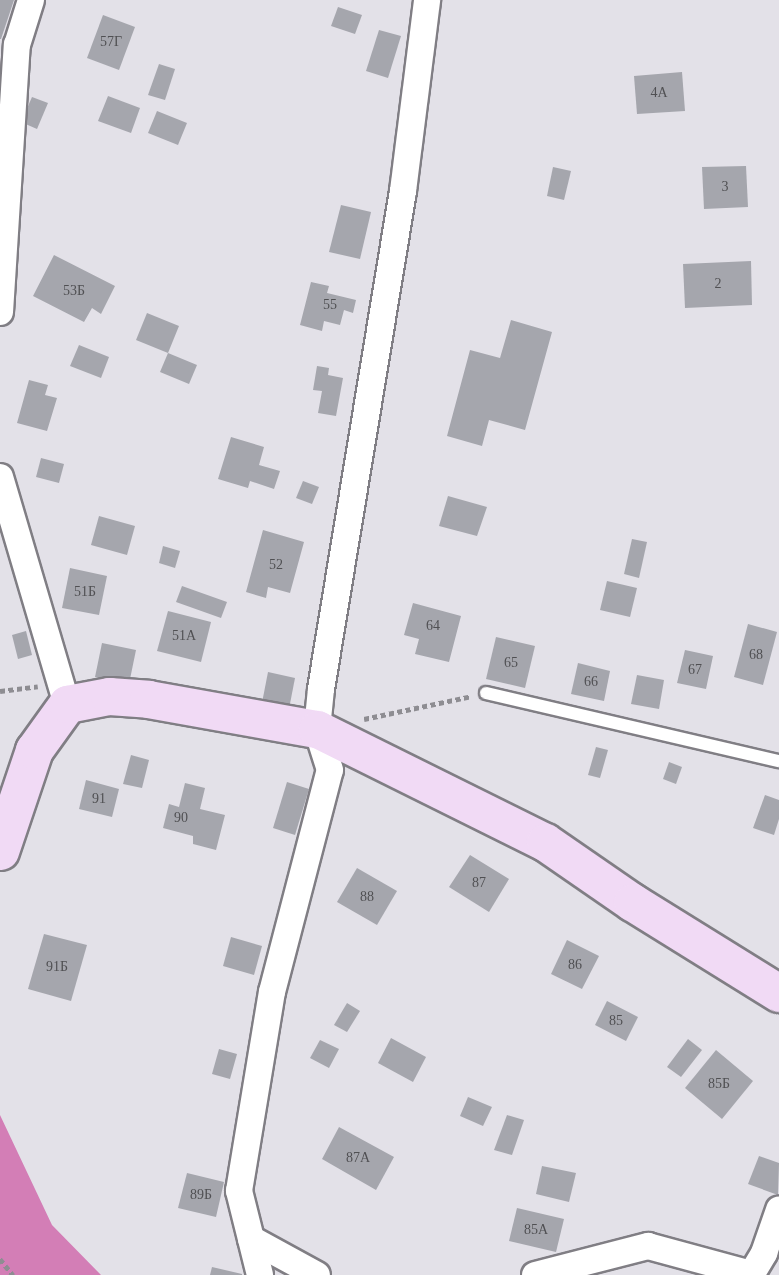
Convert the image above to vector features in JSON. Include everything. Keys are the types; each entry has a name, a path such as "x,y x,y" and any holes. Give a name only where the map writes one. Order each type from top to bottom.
{"street":[{"path":"0,312 17,45 31,0"},
{"path":"260,1275 239,1191 272,992 330,770 317,729 403,191 427,0"},
{"path":"0,477 64,693 34,750 0,851"},
{"path":"64,693 148,699 317,729 545,842 632,902 779,993"},
{"path":"535,1275 648,1246 751,1275 764,1253 779,1210"},
{"path":"251,1239 317,1275"}],"lane":[{"path":"486,693 779,761"}],"path":[{"path":"0,691 64,693"},
{"path":"317,729 486,693"},
{"path":"0,1258 13,1275"}],"shaded area":[{"path":"0,1115 52,1225 101,1275 0,1275"}],"building":[{"path":"0,0 14,0 1,39 0,39"},
{"path":"338,7 362,15 355,34 331,26"},
{"path":"103,15 135,27 119,70 87,58"},
{"path":"379,30 401,36 388,78 366,71"},
{"path":"159,64 175,69 165,100 148,95"},
{"path":"682,72 685,111 637,114 634,76"},
{"path":"108,96 140,108 131,133 98,121"},
{"path":"32,97 48,103 37,129 21,122"},
{"path":"157,111 187,123 178,145 148,133"},
{"path":"746,166 748,207 704,209 702,167"},
{"path":"553,167 571,171 564,200 547,196"},
{"path":"341,205 371,212 360,259 329,252"},
{"path":"54,255 115,286 101,314 92,308 84,322 33,296"},
{"path":"751,261 752,305 685,308 683,264"},
{"path":"311,282 329,286 327,293 356,300 353,313 344,310 340,325 324,321 322,331 300,325"},
{"path":"147,313 179,326 168,353 136,340"},
{"path":"511,320 552,332 525,430 489,420 482,446 447,436 470,350 500,358"},
{"path":"79,345 109,357 101,378 70,366"},
{"path":"168,353 197,365 189,384 160,372"},
{"path":"317,366 329,368 328,375 343,378 336,416 318,413 322,391 313,390"},
{"path":"29,380 48,385 45,395 57,398 47,431 17,423"},
{"path":"231,437 264,447 259,465 280,471 274,489 250,481 248,488 218,479"},
{"path":"41,458 64,464 59,483 36,477"},
{"path":"303,481 319,487 312,504 296,498"},
{"path":"448,496 487,507 477,536 439,526"},
{"path":"99,516 135,526 127,555 91,545"},
{"path":"263,530 304,542 290,593 268,587 266,598 246,592"},
{"path":"632,539 647,542 639,578 624,574"},
{"path":"163,546 180,551 175,568 159,563"},
{"path":"70,568 107,576 99,615 62,608"},
{"path":"607,581 637,588 630,617 600,610"},
{"path":"182,586 227,602 221,618 176,602"},
{"path":"413,603 461,616 449,662 415,654 419,639 404,635"},
{"path":"168,611 211,622 201,662 157,651"},
{"path":"748,624 777,632 763,685 734,677"},
{"path":"26,631 32,655 18,659 12,635"},
{"path":"496,637 535,646 525,688 486,679"},
{"path":"102,643 136,650 129,684 95,677"},
{"path":"685,650 713,656 706,689 677,683"},
{"path":"578,663 610,671 604,701 571,694"},
{"path":"268,672 295,678 288,714 261,708"},
{"path":"637,675 664,680 659,709 631,704"},
{"path":"596,747 608,750 600,778 588,775"},
{"path":"131,755 149,760 142,788 123,784"},
{"path":"669,762 682,767 676,784 663,779"},
{"path":"86,780 119,789 112,817 79,809"},
{"path":"287,782 309,789 295,835 273,828"},
{"path":"185,783 205,788 200,809 225,815 216,850 193,844 193,836 163,828 169,804 179,807"},
{"path":"765,795 779,800 779,819 774,835 753,828"},
{"path":"470,855 509,879 489,912 449,887"},
{"path":"357,868 397,891 377,925 337,902"},
{"path":"44,934 87,945 71,1001 28,989"},
{"path":"231,937 262,946 254,975 223,966"},
{"path":"567,940 599,956 582,989 551,974"},
{"path":"607,1001 638,1017 626,1041 595,1025"},
{"path":"347,1003 360,1011 347,1032 334,1025"},
{"path":"391,1038 426,1057 413,1082 378,1063"},
{"path":"688,1039 702,1050 681,1077 667,1067"},
{"path":"320,1040 339,1049 329,1068 310,1058"},
{"path":"219,1049 237,1054 230,1079 212,1074"},
{"path":"716,1050 753,1081 722,1119 685,1088"},
{"path":"468,1097 492,1107 483,1126 460,1116"},
{"path":"507,1115 524,1120 512,1155 494,1150"},
{"path":"339,1127 394,1157 376,1190 322,1159"},
{"path":"759,1156 779,1163 778,1195 748,1184"},
{"path":"542,1166 576,1173 569,1202 536,1194"},
{"path":"187,1173 224,1182 216,1217 178,1208"},
{"path":"517,1208 564,1219 556,1252 509,1241"},
{"path":"212,1267 242,1274 242,1275 210,1275"}]}
